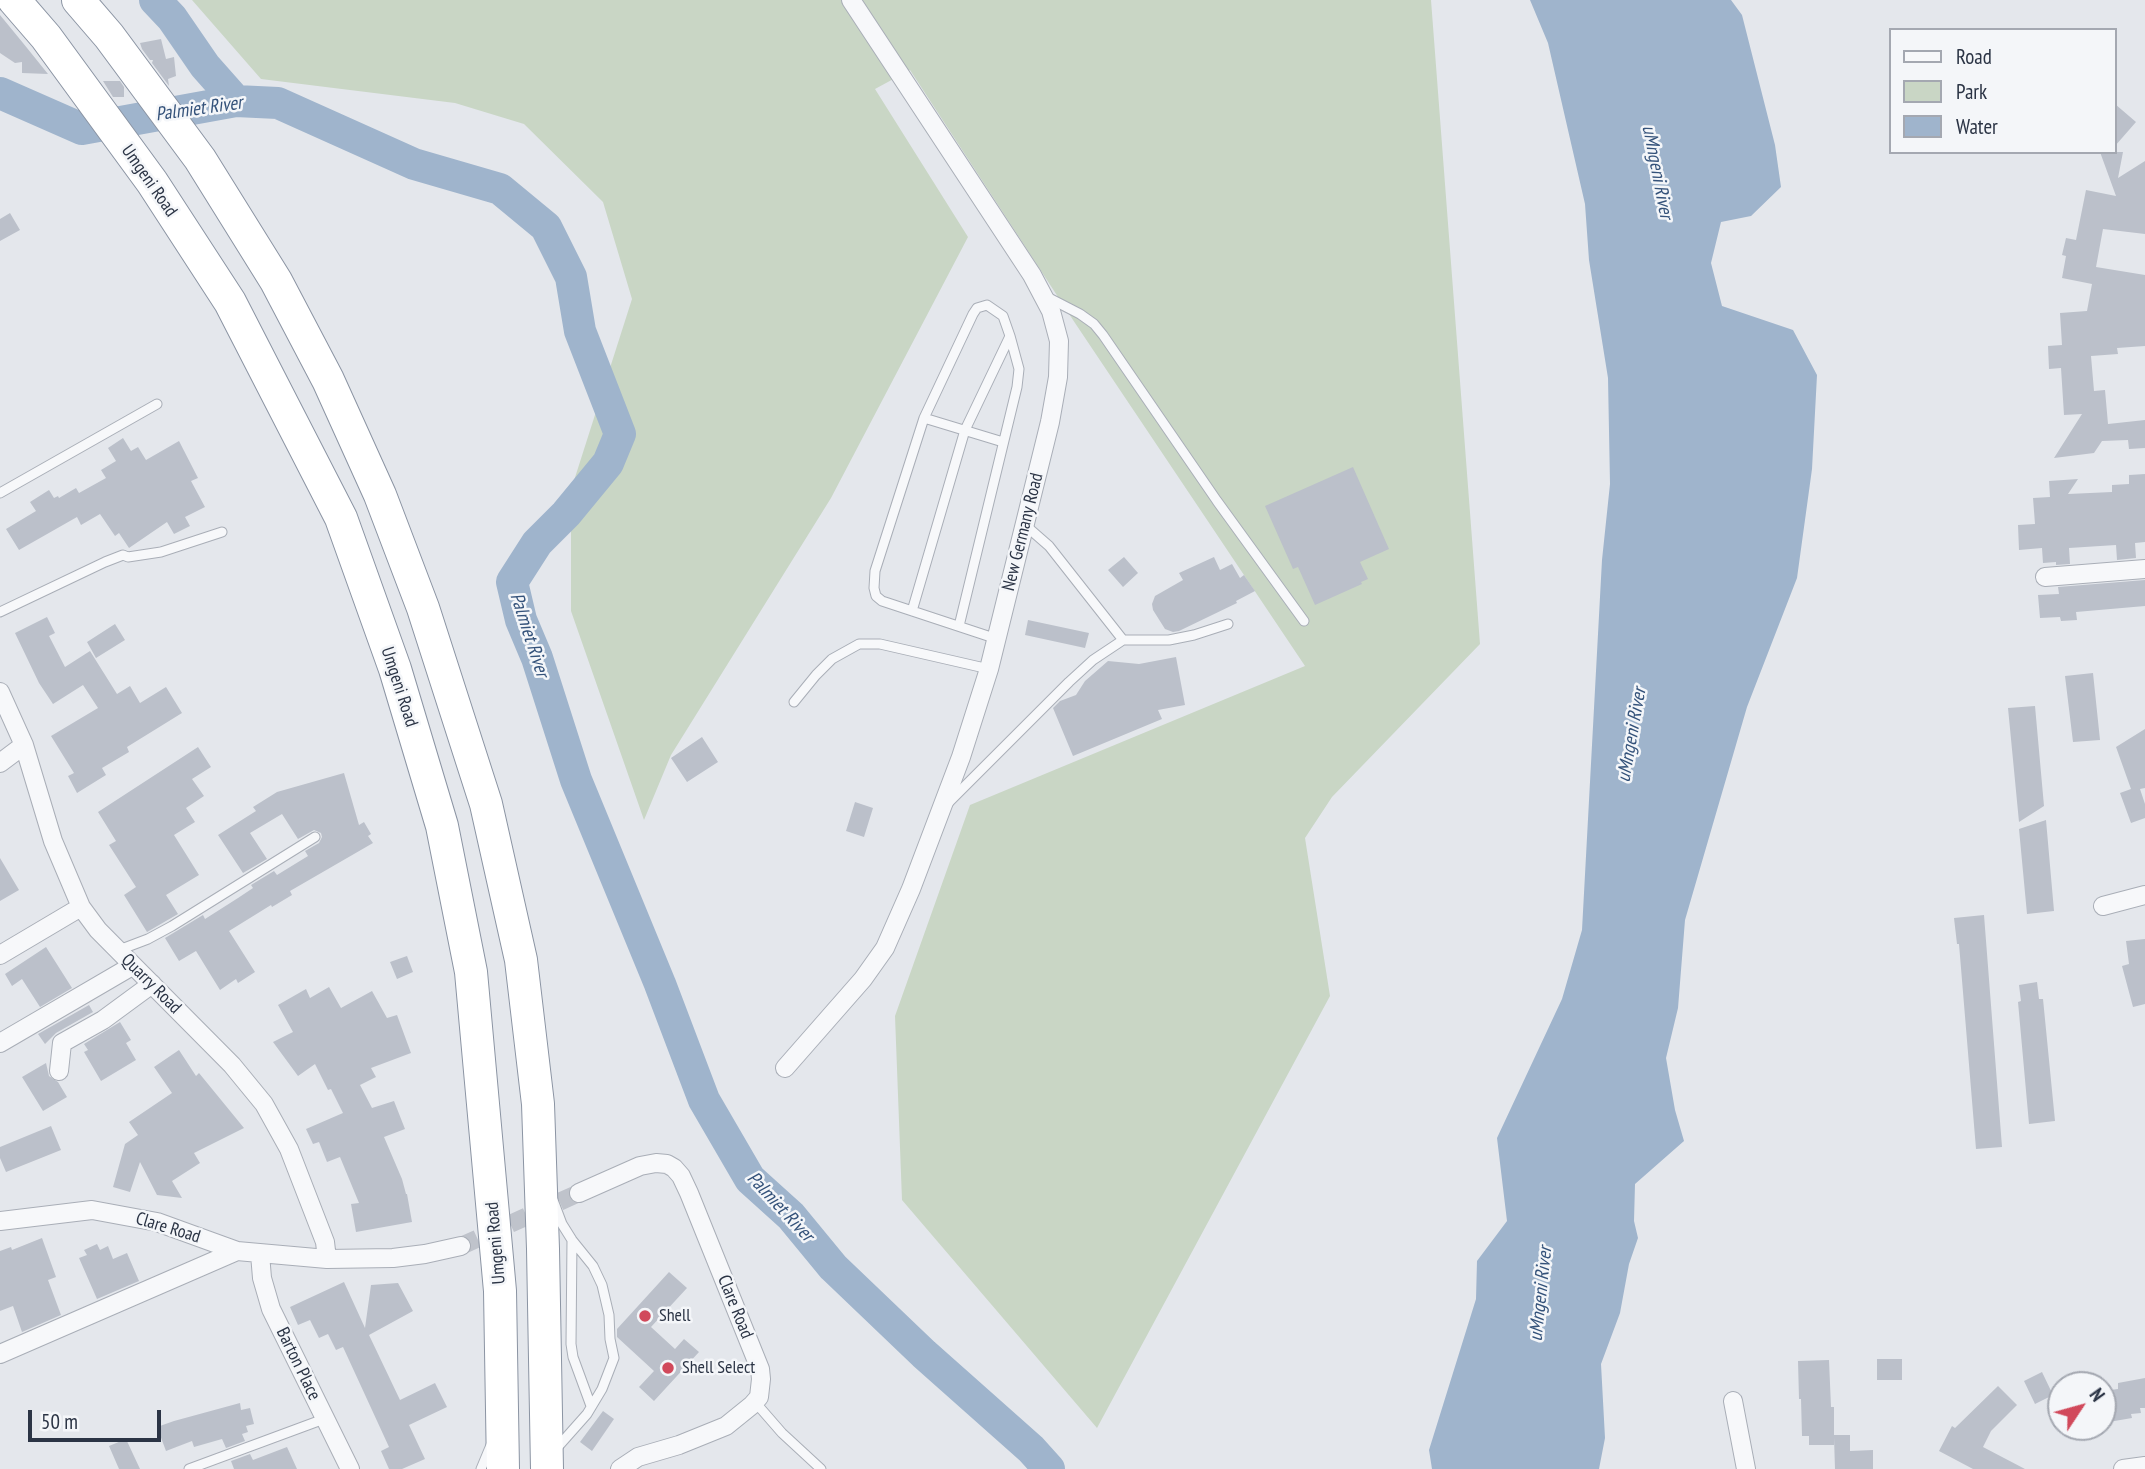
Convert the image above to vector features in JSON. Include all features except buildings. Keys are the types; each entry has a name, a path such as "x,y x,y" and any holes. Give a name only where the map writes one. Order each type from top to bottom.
{"highway":[{"name":"Umgeni Road","path":"13,0 46,37 152,183 230,302 341,517 395,669 442,826 471,972 500,1291 503,1469"},
{"path":"78,0 109,36 200,159 275,281 328,380 380,495 423,608 486,804 521,960 538,1104 546,1464"},
{"path":"283,402 328,380"}],"street":[{"name":"New Germany Road","path":"785,1068 863,979 885,948 911,889 961,757 989,669 1050,422 1058,377 1059,341 1051,311 1032,275 851,0"},
{"path":"2045,577 2145,569"},
{"name":"Quarry Road","path":"0,692 24,745 53,841 81,907 98,930 232,1065 264,1104 289,1149 325,1242 327,1258"},
{"path":"0,763 24,745"},
{"path":"2103,906 2145,895"},
{"path":"0,955 81,907"},
{"path":"0,1043 132,966"},
{"path":"59,1071 62,1043 103,1020 152,984"},
{"name":"Clare Road","path":"579,1193 656,1163 667,1164 681,1176 760,1369 760,1390 755,1402"},
{"name":"Clare Road","path":"0,1221 82,1211 115,1213 157,1222 237,1251 327,1258 393,1258 461,1246"},
{"path":"0,1354 237,1251"},
{"name":"Barton Place","path":"260,1254 262,1278 271,1309 350,1469"},
{"path":"1733,1401 1746,1469"},
{"path":"620,1469 638,1457 679,1445 726,1426 755,1402"},
{"path":"2123,1469 2145,1466"}],"lane":[{"path":"1042,294 1080,314 1103,335 1217,502 1304,621"},
{"path":"959,626 1017,387 1019,369 1003,316 987,305 977,308 924,418 875,571 873,588 882,601 997,639"},
{"path":"912,611 965,430 1010,336"},
{"path":"0,494 157,404"},
{"path":"924,418 1003,442"},
{"path":"1024,525 1049,546 1123,640"},
{"path":"0,612 123,555 128,557 161,552 222,532"},
{"path":"941,810 1069,682 1093,660 1123,640 1169,640 1228,624"},
{"path":"794,702 832,659 859,644 880,644 989,669"},
{"path":"117,950 148,939 172,926 315,837"},
{"path":"540,1168 562,1224 593,1266 602,1285 614,1358 602,1389 546,1464"},
{"path":"572,1240 571,1343 573,1357 591,1406"},
{"path":"755,1402 782,1433 821,1469"},
{"path":"481,1469 502,1415"},
{"path":"189,1469 324,1419"}],"green space":[{"path":"192,0 1431,0 1480,644 1332,797 1305,838 1330,996 1097,1428 902,1200 895,1016 970,805 1305,666 1075,323 910,70 875,89 968,237 831,498 671,755 644,820 571,611 571,490 632,299 603,202 524,124 455,103 261,79"}],"water":[{"name":"uMngeni River","path":"1530,0 1731,0 1742,15 1775,145 1781,187 1751,216 1721,222 1711,263 1722,306 1793,330 1817,375 1812,469 1797,578 1747,707 1685,920 1678,1008 1666,1058 1675,1110 1684,1141 1635,1184 1634,1221 1638,1238 1629,1264 1620,1313 1601,1364 1605,1438 1599,1469 1432,1469 1429,1450 1476,1299 1477,1261 1507,1221 1497,1138 1562,999 1582,930 1602,560 1610,484 1608,378 1589,260 1585,204 1548,43"}],"waterway":[{"path":"155,0 172,18 205,66 236,101"},
{"name":"Palmiet River","path":"0,93 82,129 236,101 278,103 414,164 500,189 546,227 571,277 580,331 620,434 608,463 566,514 537,543 512,582 521,620 537,658 576,780 660,984 704,1100 750,1179 791,1216 833,1267 924,1354 1031,1449 1049,1469"}],"tunnel":[{"path":"461,1246 579,1193"}],"place":[{"name":"Shell","path":"645,1316"},
{"name":"Shell Select","path":"668,1368"}]}
